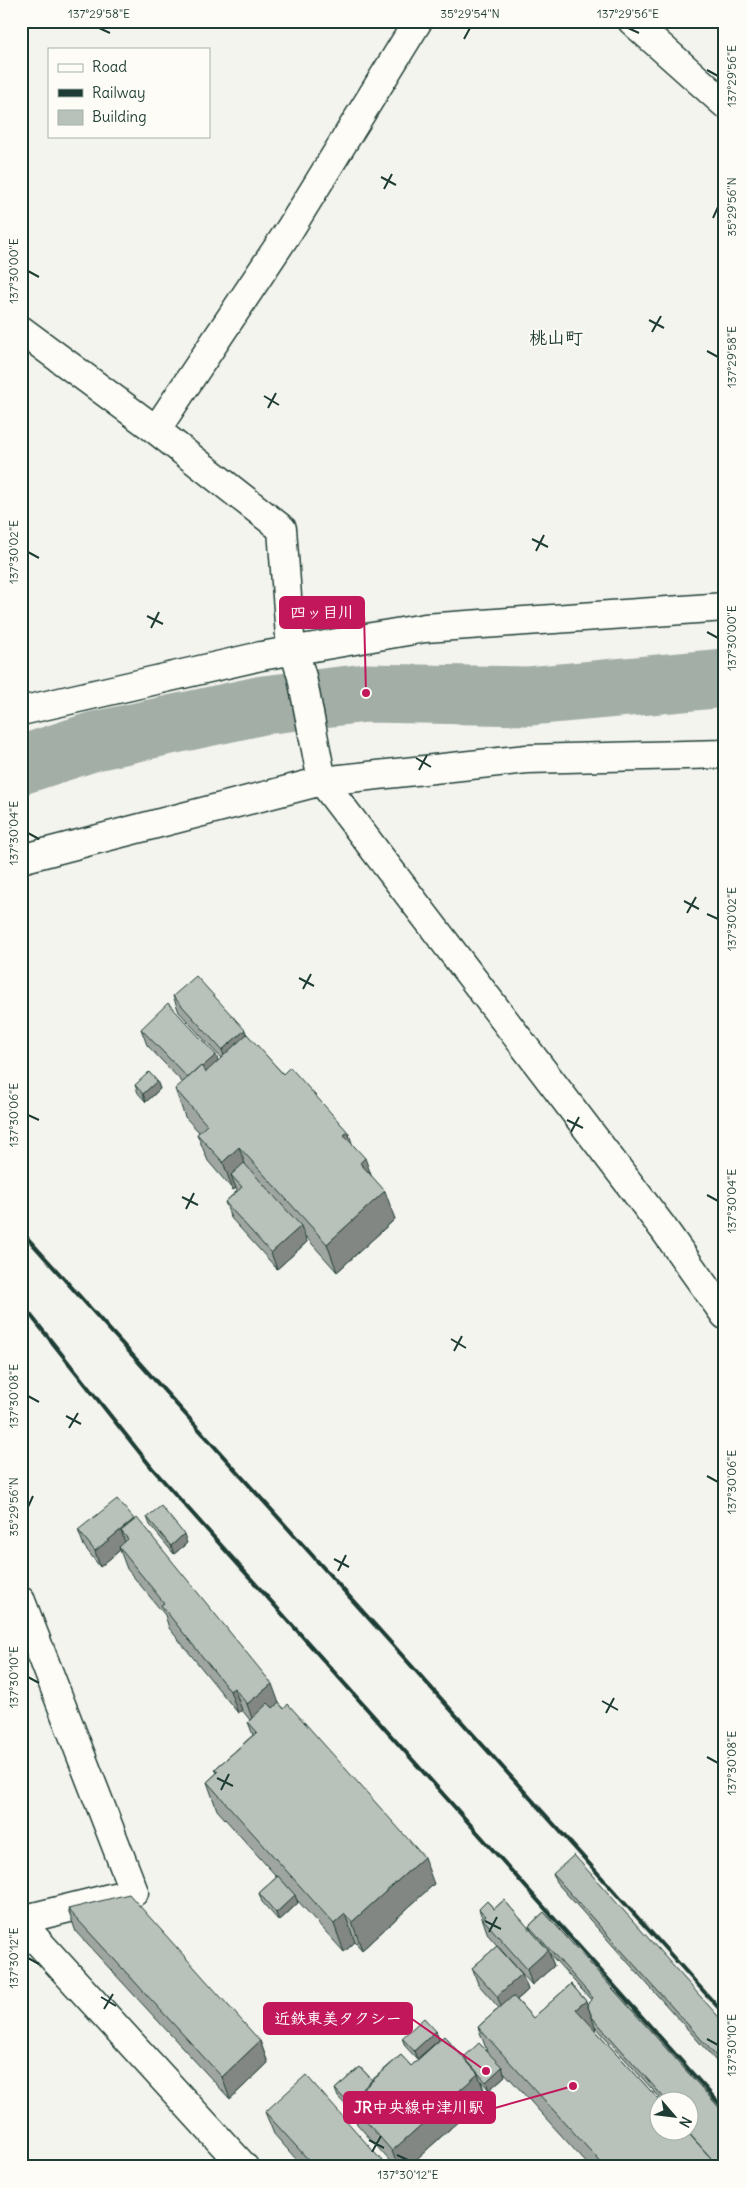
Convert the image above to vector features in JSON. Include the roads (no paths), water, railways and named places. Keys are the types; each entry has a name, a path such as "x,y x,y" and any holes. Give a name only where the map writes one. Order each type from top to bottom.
{"street":[{"path":"156,430 290,229 418,21"},
{"path":"632,21 725,104"},
{"path":"21,330 156,430 282,529 290,638 302,677 320,773 663,1228 725,1316"},
{"path":"21,711 261,656 425,628 725,606"},
{"path":"21,859 320,773 527,759 725,754"},
{"path":"21,1601 134,1892 21,1921 244,2167"}],"waterway":[{"path":"21,765 95,741 263,705 366,693 529,696 725,678"}],"railway":[{"path":"21,1231 725,2015"},
{"path":"21,1303 152,1468 725,2110"}],"place":[{"name":"四ッ目川","path":"366,693"},
{"name":"近鉄東美タクシー","path":"486,2071"},
{"name":"JR中央線中津川駅","path":"573,2086"}],"district":[{"name":"桃山町","path":"556,337"}]}
